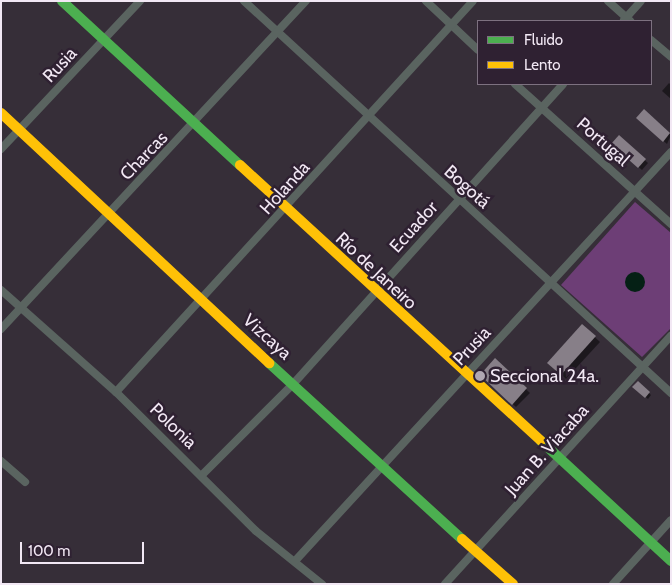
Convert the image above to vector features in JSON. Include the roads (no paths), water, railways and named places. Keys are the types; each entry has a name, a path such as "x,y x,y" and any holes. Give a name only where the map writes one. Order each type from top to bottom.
{"street":[{"name":"Río de Janeiro","path":"62,1 465,376 559,458 671,561"},
{"name":"Rusia","path":"1,150 140,1"},
{"name":"Bogotá","path":"244,1 458,200 553,282 671,393"},
{"name":"Charcas","path":"1,329 194,125 306,1"},
{"path":"426,1 477,49"},
{"name":"Holanda","path":"116,392 287,210 473,1"},
{"path":"608,1 626,20 641,1"},
{"path":"652,41 671,57"},
{"name":"Portugal","path":"516,85 671,224"},
{"name":"Ecuador","path":"202,475 294,383 562,85"},
{"name":"Vizcaya","path":"1,113 294,383 379,465 513,584"},
{"name":"Prusia","path":"295,561 379,465 553,282 671,152"},
{"name":"Polonia","path":"1,290 20,309 116,392 202,475 256,531 322,584"},
{"name":"Juan B. Viacaba","path":"445,584 671,336"},
{"path":"1,461 24,482"},
{"path":"613,584 671,520"}],"place":[{"name":"Seccional 24a.","path":"480,376"}]}
